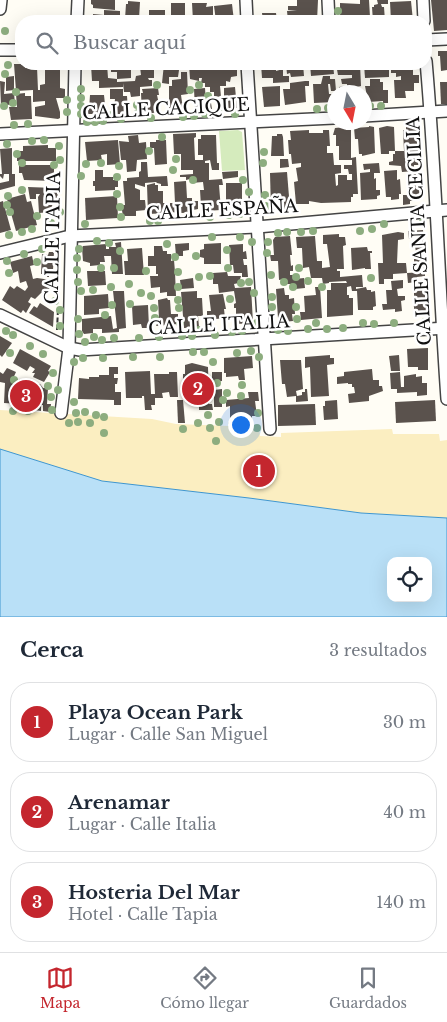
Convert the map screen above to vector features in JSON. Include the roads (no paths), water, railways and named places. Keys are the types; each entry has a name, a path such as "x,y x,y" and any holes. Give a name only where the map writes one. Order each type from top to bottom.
{"street":[{"path":"0,9 1,0"},
{"path":"77,15 78,0"},
{"path":"246,0 247,15"},
{"path":"328,0 329,15"},
{"path":"423,0 424,15"},
{"path":"432,40 447,39"},
{"path":"0,50 15,50"},
{"name":"CALLE TAPIA","path":"61,413 69,348 74,70"},
{"path":"247,70 270,430"},
{"name":"CALLE SANTA CECILIA","path":"427,70 442,211 447,399"},
{"path":"372,116 447,111"},
{"name":"CALLE CACIQUE","path":"0,134 327,118"},
{"name":"CALLE ESPAÑA","path":"0,253 70,236 257,227 442,211"},
{"name":"CALLE ITALIA","path":"0,315 69,348 80,350 444,328"}],"water":[{"path":"0,449 102,481 361,513 447,518 447,617 0,617"}],"place":[{"name":"Arenamar","path":"198,389"},
{"name":"Hosteria Del Mar","path":"26,396"},
{"name":"Playa Ocean Park","path":"259,471"}]}
